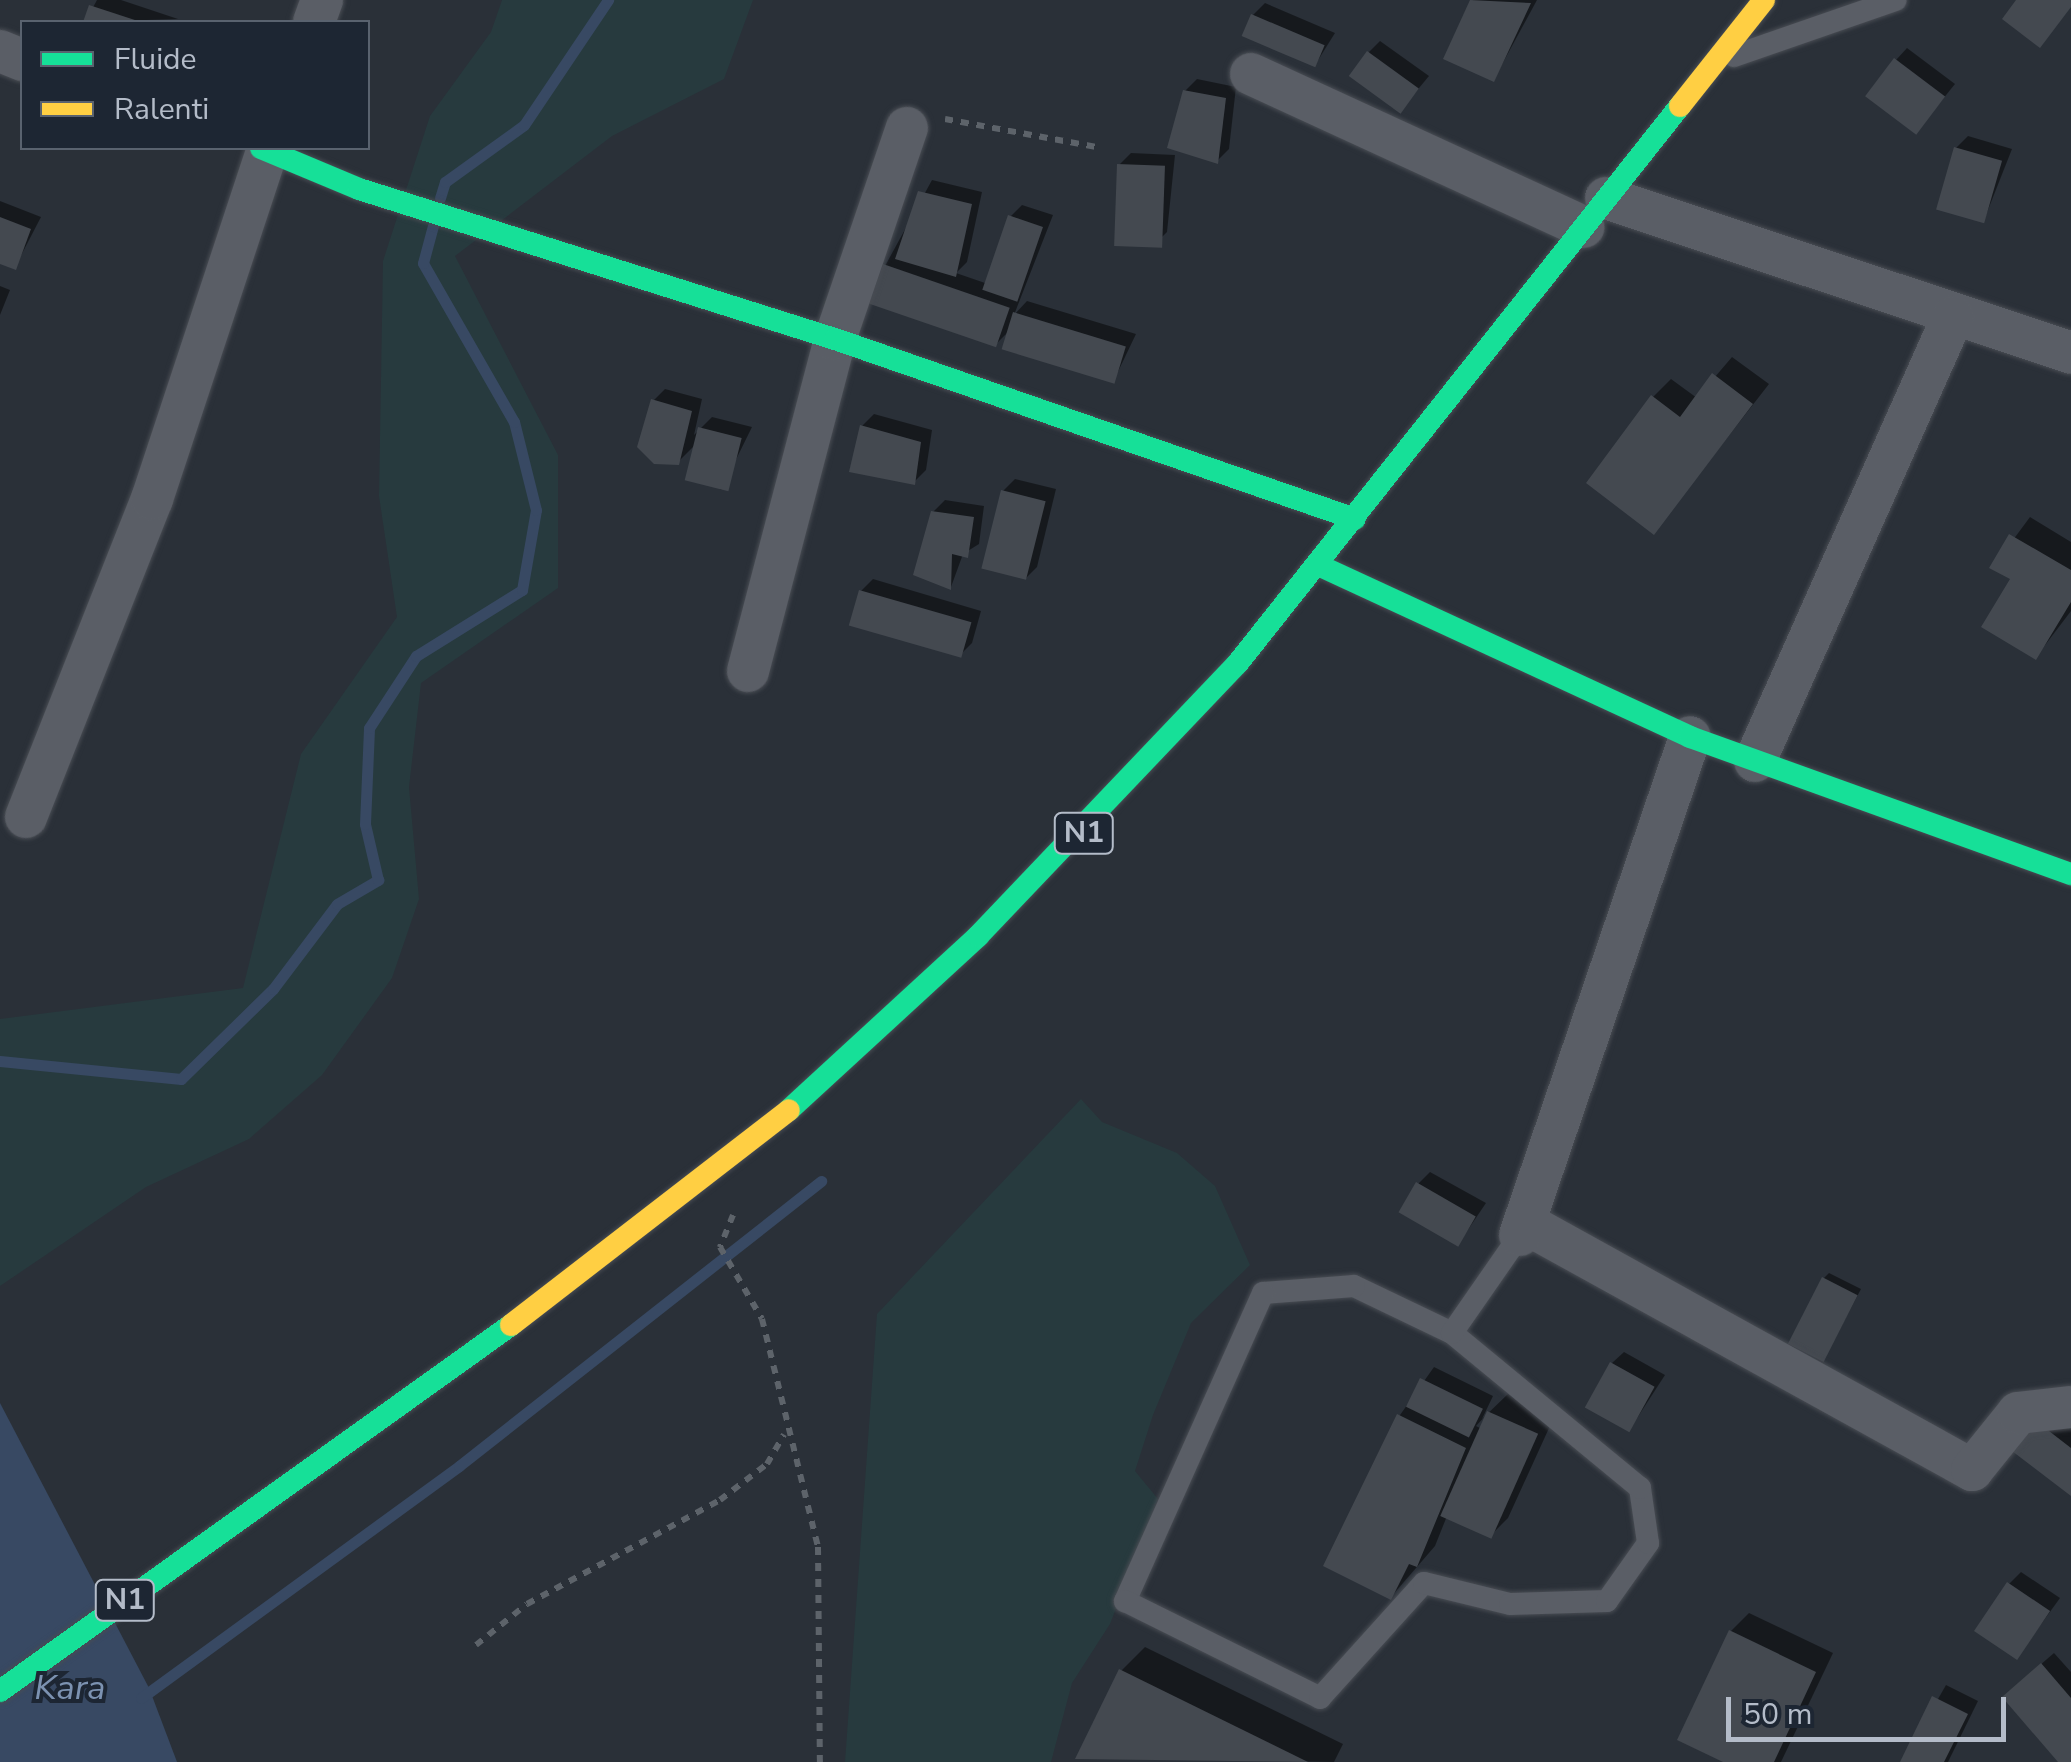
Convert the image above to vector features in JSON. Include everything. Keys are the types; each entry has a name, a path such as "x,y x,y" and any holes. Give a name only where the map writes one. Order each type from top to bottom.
{"main road":[{"name":"N1","path":"0,1691 598,1263 785,1113 1128,789 1318,565 1764,0"},
{"path":"270,150 359,188 835,338 1354,519"},
{"path":"1318,565 1690,737 2071,874"}],"street":[{"path":"1251,74 1594,212 2071,353"},
{"path":"748,671 835,338 907,128"},
{"path":"26,817 152,500 264,150"},
{"path":"1756,761 1953,316"},
{"path":"1690,737 1523,1229 1972,1470 2018,1413 2071,1406"}],"lane":[{"path":"1714,62 1896,0"},
{"path":"1452,1333 1523,1229"},
{"path":"1354,1286 1452,1333 1640,1488 1648,1543 1607,1601 1510,1604 1424,1582 1320,1698 1125,1601 1263,1293 1354,1286"}],"path":[{"path":"907,128 937,119 1096,147"},
{"path":"720,1247 762,1319 785,1434 818,1547 820,1762"},
{"path":"476,1645 527,1604 734,1490 785,1434"}],"green space":[{"path":"502,0 753,0 724,79 612,136 455,256 558,455 558,588 421,683 409,787 419,899 392,978 322,1075 249,1139 146,1187 0,1286 0,1019 243,988 301,754 397,617 379,496 383,261 430,116 491,32"},
{"path":"1081,1099 1102,1122 1177,1153 1215,1186 1250,1265 1191,1323 1153,1415 1135,1471 1158,1499 1110,1624 1072,1683 1051,1762 845,1762 877,1314"}],"water":[{"name":"Kara","path":"0,1403 149,1688 177,1762 0,1762"}],"building":[{"path":"1470,0 1531,3 1494,82 1443,59"},
{"path":"2016,0 2071,0 2071,7 2040,48 2002,19"},
{"path":"89,5 135,20 84,20"},
{"path":"1251,14 1325,45 1315,67 1242,36"},
{"path":"1367,51 1419,89 1401,114 1349,76"},
{"path":"1894,58 1945,97 1916,135 1865,96"},
{"path":"1183,90 1226,98 1218,164 1167,148"},
{"path":"1954,147 2002,161 1984,223 1936,209"},
{"path":"1117,164 1165,166 1162,248 1114,246"},
{"path":"918,191 972,204 956,277 895,259"},
{"path":"1008,215 1043,227 1017,302 982,290"},
{"path":"0,217 31,229 16,270 0,264"},
{"path":"883,264 1010,308 996,347 869,304"},
{"path":"1013,312 1126,346 1114,384 1002,349"},
{"path":"1712,373 1753,404 1654,535 1586,483 1651,395 1680,417"},
{"path":"651,399 692,411 679,465 654,464 637,447"},
{"path":"860,425 921,442 915,485 849,472"},
{"path":"698,427 742,438 728,491 685,480"},
{"path":"1001,490 1046,501 1026,580 981,569"},
{"path":"931,511 974,517 968,558 952,554 951,590 913,575"},
{"path":"2009,534 2071,570 2071,602 2036,660 1981,627 2010,579 1989,568"},
{"path":"859,590 971,622 961,658 849,626"},
{"path":"1416,1182 1476,1216 1458,1247 1398,1212"},
{"path":"1822,1277 1858,1295 1824,1362 1788,1344"},
{"path":"1610,1362 1655,1387 1629,1432 1585,1407"},
{"path":"1420,1378 1483,1409 1469,1437 1406,1407"},
{"path":"1487,1411 1538,1434 1491,1539 1440,1516"},
{"path":"1397,1414 1466,1448 1417,1567 1409,1564 1391,1600 1323,1566"},
{"path":"2036,1421 2071,1448 2071,1496 2012,1451"},
{"path":"2007,1582 2050,1611 2017,1660 1974,1631"},
{"path":"1729,1630 1816,1672 1774,1762 1723,1762 1677,1740"},
{"path":"2041,1663 2071,1698 2071,1762 2058,1762 2002,1697"},
{"path":"1119,1669 1241,1729 1308,1762 1075,1759"},
{"path":"1932,1696 1968,1714 1944,1762 1900,1762"}],"waterway":[{"path":"440,198 445,182 524,125 608,0"},
{"path":"0,1061 181,1079 273,989 337,904 378,880 365,824 369,728 416,656 522,590 536,510 514,422 423,263 433,226"},
{"path":"141,1698 459,1466 821,1181"}],"traffic: fast":[{"path":"789,1110 978,936 1238,663 1680,106"},
{"path":"266,150 359,189 835,339 1355,519"},
{"path":"1318,565 1690,737 2071,874"},
{"path":"0,1691 511,1325"}],"traffic: slow":[{"path":"1680,106 1764,0"},
{"path":"511,1325 789,1110"}]}
